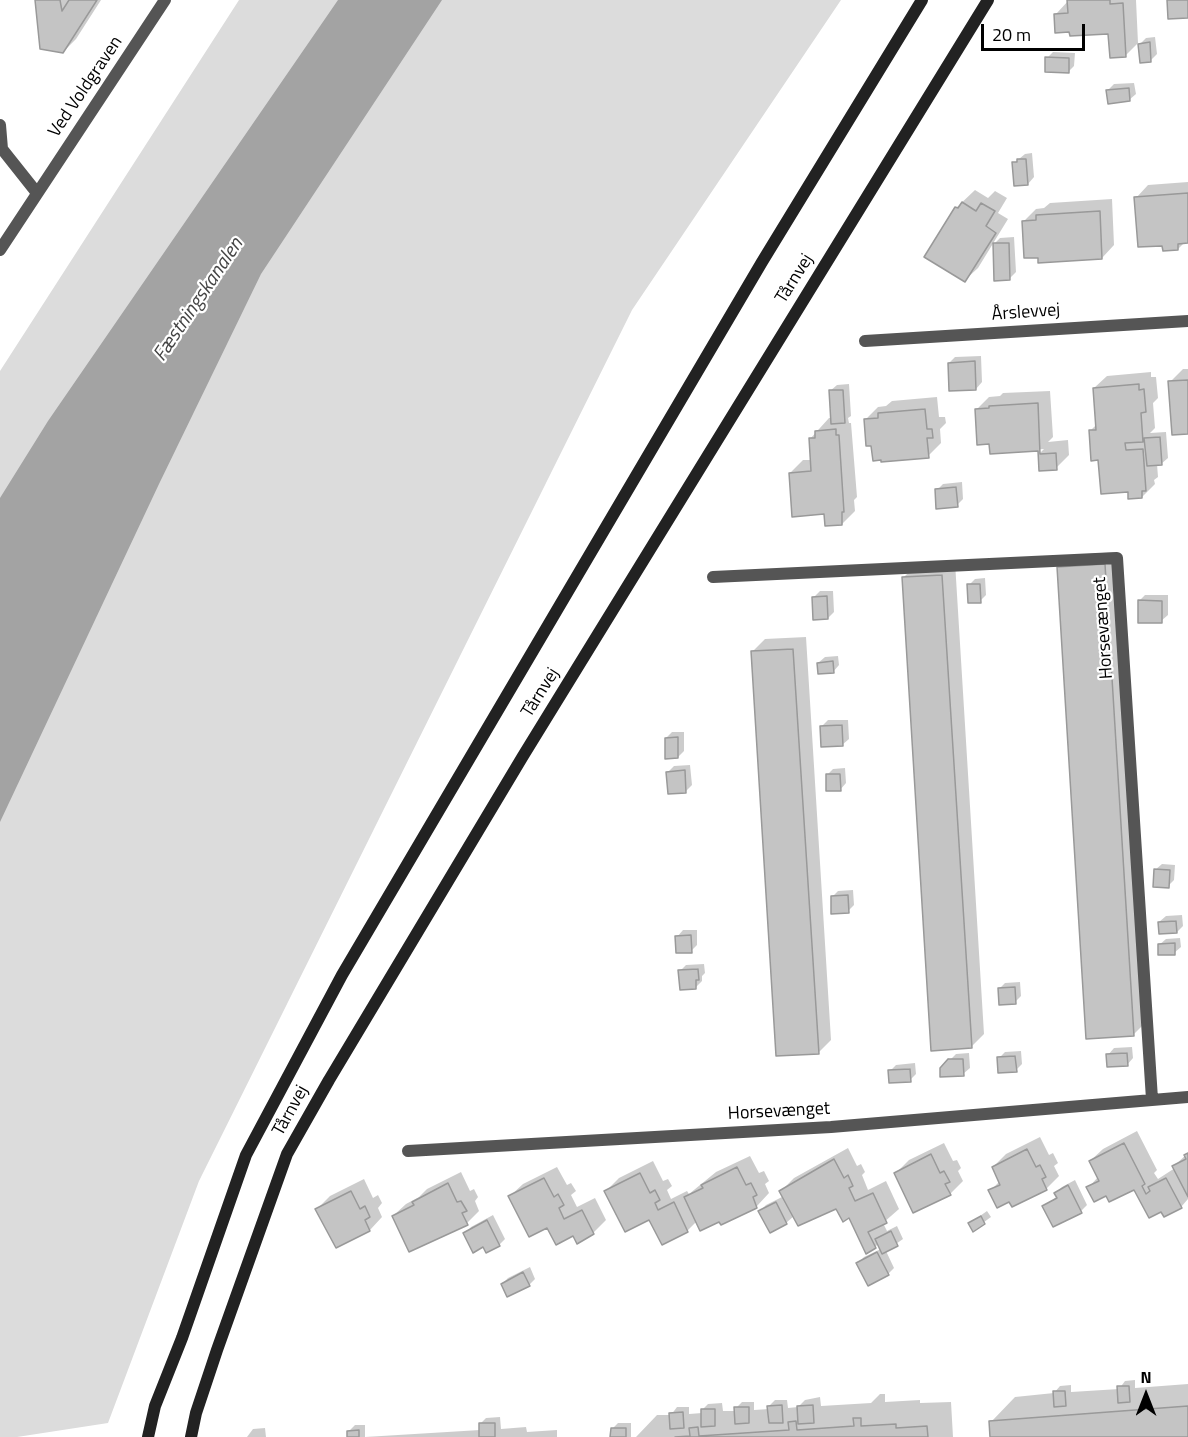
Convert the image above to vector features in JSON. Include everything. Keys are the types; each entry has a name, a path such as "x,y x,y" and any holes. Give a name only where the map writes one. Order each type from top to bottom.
{"street":[{"name":"Ved Voldgraven","path":"0,249 165,0"},
{"name":"Tårnvej","path":"148,1437 155,1406 182,1338 246,1155 342,975 678,403 922,0"},
{"name":"Tårnvej","path":"190,1437 196,1413 287,1154 524,756 988,0"},
{"path":"0,125 2,149 37,193"},
{"name":"Årslevvej","path":"866,341 1188,321"},
{"name":"Horsevænget","path":"713,577 1118,558 1152,1099"},
{"name":"Horsevænget","path":"408,1151 831,1127 1188,1097"}],"shaded area":[{"path":"239,0 841,0 632,310 199,1181 108,1423 17,1437 0,1437 0,371"}],"water":[{"name":"Fæstningskanalen","path":"338,0 442,0 261,274 0,822 0,498 48,421"}],"building":[{"path":"35,0 60,0 62,11 69,0 97,0 63,53 40,49"},
{"path":"1067,0 1110,0 1110,4 1123,3 1126,57 1110,58 1108,34 1070,36 1069,32 1055,33 1054,14 1068,13"},
{"path":"1167,0 1188,0 1188,18 1168,19"},
{"path":"1150,42 1151,62 1140,63 1138,44"},
{"path":"1045,57 1069,58 1069,73 1045,72"},
{"path":"1129,88 1130,101 1108,104 1106,90"},
{"path":"1017,159 1026,159 1028,185 1014,186 1012,162 1017,162"},
{"path":"1188,193 1188,243 1178,244 1178,250 1163,251 1162,246 1138,247 1134,197"},
{"path":"962,202 976,211 981,203 995,211 986,226 996,233 965,282 924,257 955,207 958,208"},
{"path":"1100,211 1102,259 1038,263 1038,258 1024,258 1022,221 1036,220 1036,215"},
{"path":"993,243 1009,243 1010,280 994,281"},
{"path":"975,361 976,390 949,391 948,363"},
{"path":"1188,380 1188,434 1172,435 1168,381"},
{"path":"1139,384 1139,390 1144,389 1146,412 1141,413 1143,442 1125,443 1126,450 1143,449 1146,491 1142,491 1142,498 1128,499 1128,492 1101,494 1098,460 1091,461 1089,430 1096,430 1093,388"},
{"path":"829,390 843,390 845,423 831,424"},
{"path":"1038,403 1040,454 1056,453 1057,470 1039,471 1038,451 990,454 989,444 977,445 975,409"},
{"path":"925,409 927,429 932,429 933,438 927,438 929,458 873,461 871,446 866,446 864,419 878,418 878,413"},
{"path":"836,429 836,435 839,435 844,512 842,512 842,525 825,526 824,514 792,517 789,473 811,471 809,438 815,438 815,431"},
{"path":"1160,437 1162,465 1147,466 1144,438"},
{"path":"956,487 958,507 936,509 935,489"},
{"path":"1105,564 1134,1036 1086,1039 1057,567"},
{"path":"942,575 972,1048 931,1051 902,577"},
{"path":"967,584 980,584 981,603 968,603"},
{"path":"827,596 828,619 813,620 812,597"},
{"path":"1138,600 1162,601 1162,623 1138,623"},
{"path":"793,649 819,1054 776,1056 751,651"},
{"path":"833,661 834,673 818,674 817,663"},
{"path":"842,725 843,746 821,747 820,726"},
{"path":"678,737 678,758 665,759 665,738"},
{"path":"685,770 686,793 668,794 666,772"},
{"path":"826,774 840,774 841,791 826,791"},
{"path":"1154,869 1170,870 1169,888 1153,887"},
{"path":"848,895 849,913 831,914 831,896"},
{"path":"1176,921 1177,933 1159,934 1158,922"},
{"path":"691,935 692,953 676,953 675,936"},
{"path":"1175,943 1175,955 1158,955 1158,944"},
{"path":"698,969 699,980 696,980 696,989 680,990 678,970"},
{"path":"1015,987 1016,1004 999,1005 998,988"},
{"path":"1127,1053 1128,1066 1107,1067 1106,1054"},
{"path":"1015,1056 1017,1072 998,1073 997,1057"},
{"path":"948,1059 963,1059 964,1076 940,1077 940,1068"},
{"path":"910,1069 911,1082 889,1083 888,1070"},
{"path":"1124,1143 1145,1184 1142,1186 1146,1194 1150,1191 1148,1187 1166,1178 1182,1208 1164,1217 1161,1212 1149,1218 1134,1190 1109,1202 1106,1196 1094,1202 1086,1187 1099,1181 1089,1161"},
{"path":"1027,1149 1036,1167 1040,1165 1046,1177 1042,1179 1047,1190 1012,1207 1009,1202 997,1208 988,1190 1000,1185 992,1167"},
{"path":"1188,1153 1188,1197 1172,1166 1186,1159 1184,1155"},
{"path":"931,1154 940,1173 944,1171 950,1182 945,1184 951,1195 913,1213 894,1173"},
{"path":"834,1159 844,1178 848,1175 853,1186 849,1188 855,1201 873,1193 887,1223 868,1232 876,1248 866,1254 849,1218 843,1222 836,1209 798,1226 779,1191"},
{"path":"737,1167 746,1185 751,1183 757,1195 753,1197 757,1208 721,1225 719,1222 700,1231 684,1197 703,1188 701,1185"},
{"path":"640,1173 650,1193 655,1190 660,1200 655,1203 658,1210 674,1202 688,1232 662,1245 649,1220 625,1232 604,1191"},
{"path":"544,1178 554,1197 558,1194 564,1205 559,1208 564,1219 582,1210 594,1234 577,1244 573,1236 556,1245 547,1228 529,1237 508,1196"},
{"path":"448,1183 457,1202 461,1201 467,1211 462,1213 468,1225 409,1252 392,1216 414,1205 412,1202"},
{"path":"1068,1185 1082,1213 1053,1227 1042,1206 1057,1198 1054,1193"},
{"path":"351,1191 360,1209 365,1206 370,1217 365,1220 370,1231 336,1248 315,1209"},
{"path":"776,1202 787,1224 770,1233 758,1211"},
{"path":"981,1216 985,1224 973,1232 968,1223"},
{"path":"487,1220 500,1246 486,1253 483,1247 473,1253 463,1233"},
{"path":"891,1231 898,1246 882,1254 875,1239"},
{"path":"877,1252 889,1275 868,1286 856,1263"},
{"path":"523,1272 530,1286 507,1297 501,1284"},
{"path":"1117,1386 1129,1386 1130,1402 1118,1403"},
{"path":"1053,1391 1065,1391 1066,1406 1054,1407"},
{"path":"782,1405 783,1423 769,1423 767,1406"},
{"path":"813,1405 814,1423 798,1424 797,1406"},
{"path":"1188,1406 1188,1437 990,1437 989,1421"},
{"path":"734,1407 749,1407 749,1423 735,1424"},
{"path":"701,1409 715,1409 715,1426 701,1427"},
{"path":"683,1412 684,1428 670,1429 669,1413"},
{"path":"853,1418 861,1418 861,1426 896,1424 896,1428 927,1426 928,1437 675,1437 690,1436 689,1428 698,1427 699,1436 789,1430 788,1422 796,1421 797,1430 854,1426"},
{"path":"479,1423 495,1423 495,1437 479,1437"},
{"path":"611,1428 626,1428 626,1437 610,1437"},
{"path":"359,1430 359,1437 347,1437 347,1431"}]}
